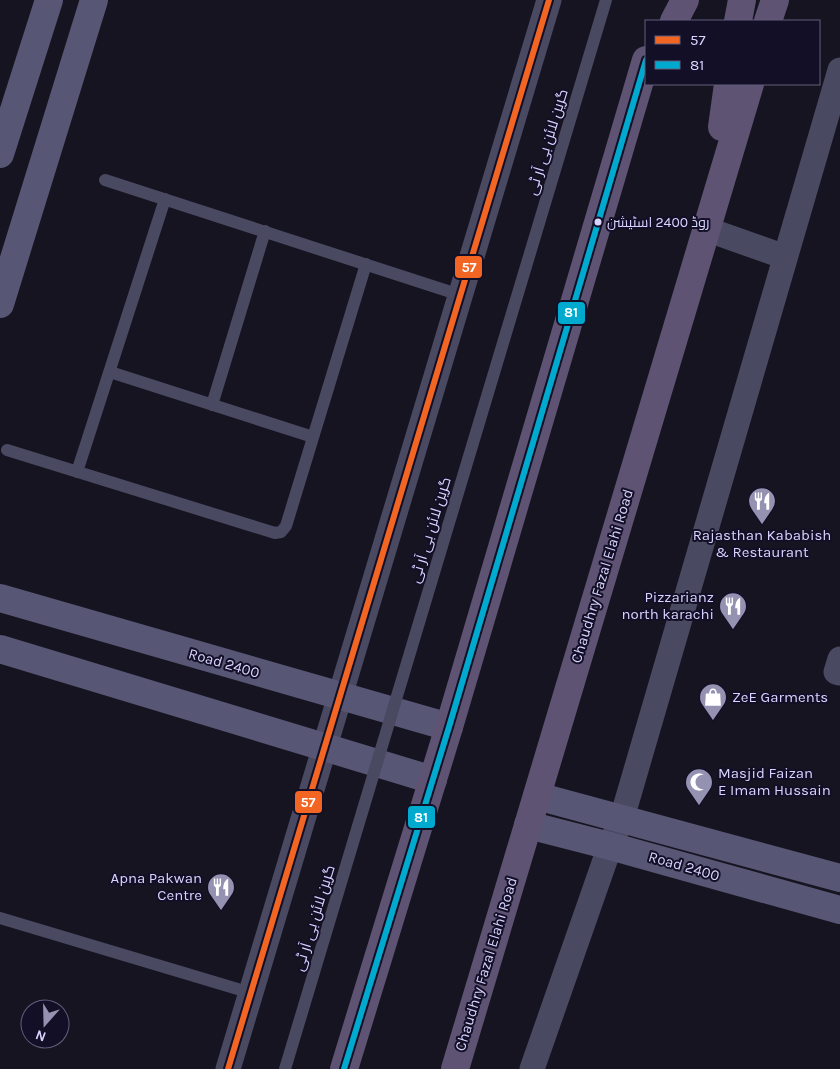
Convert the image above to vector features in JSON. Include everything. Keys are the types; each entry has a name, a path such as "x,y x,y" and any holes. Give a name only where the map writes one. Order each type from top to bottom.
{"main road":[{"path":"0,154 49,0"},
{"path":"0,304 94,0"},
{"path":"658,20 664,0"},
{"path":"675,20 685,0"},
{"path":"738,20 742,0"},
{"path":"768,20 775,0"},
{"path":"344,1069 449,727 645,64"},
{"path":"634,103 645,80"},
{"path":"706,230 728,85"},
{"name":"Chaudhry Fazal Elahi Road","path":"455,1069 750,85"},
{"name":"Road 2400","path":"0,598 449,727"},
{"path":"0,649 433,780"},
{"name":"Road 2400","path":"537,796 840,878"},
{"name":"Road 2400","path":"528,825 840,910"}],"street":[{"path":"228,1069 549,0"},
{"path":"532,1069 610,846 622,818 840,70"},
{"path":"706,230 786,257"},
{"path":"840,659 836,672 840,673"}],"lane":[{"name":"گرین لائن بی آر ٹی","path":"285,1069 606,0"},
{"path":"105,180 460,295"},
{"path":"77,472 166,199"},
{"path":"212,405 265,231"},
{"path":"7,450 275,533 281,532 286,526 366,264"},
{"path":"110,372 313,437"},
{"path":"0,918 251,993"}],"transit line":[{"name":"57","path":"228,1069 549,0"},
{"name":"81","path":"344,1069 449,727 645,63"}],"place":[{"name":"روڈ 2400 اسٹیشن","path":"598,222"},
{"name":"Rajasthan Kababish & Restaurant","path":"762,525"},
{"name":"Pizzarianz north karachi","path":"733,630"},
{"name":"ZeE Garments","path":"713,721"},
{"name":"Masjid Faizan E Imam Hussain","path":"699,806"},
{"name":"Apna Pakwan Centre","path":"221,911"}]}
